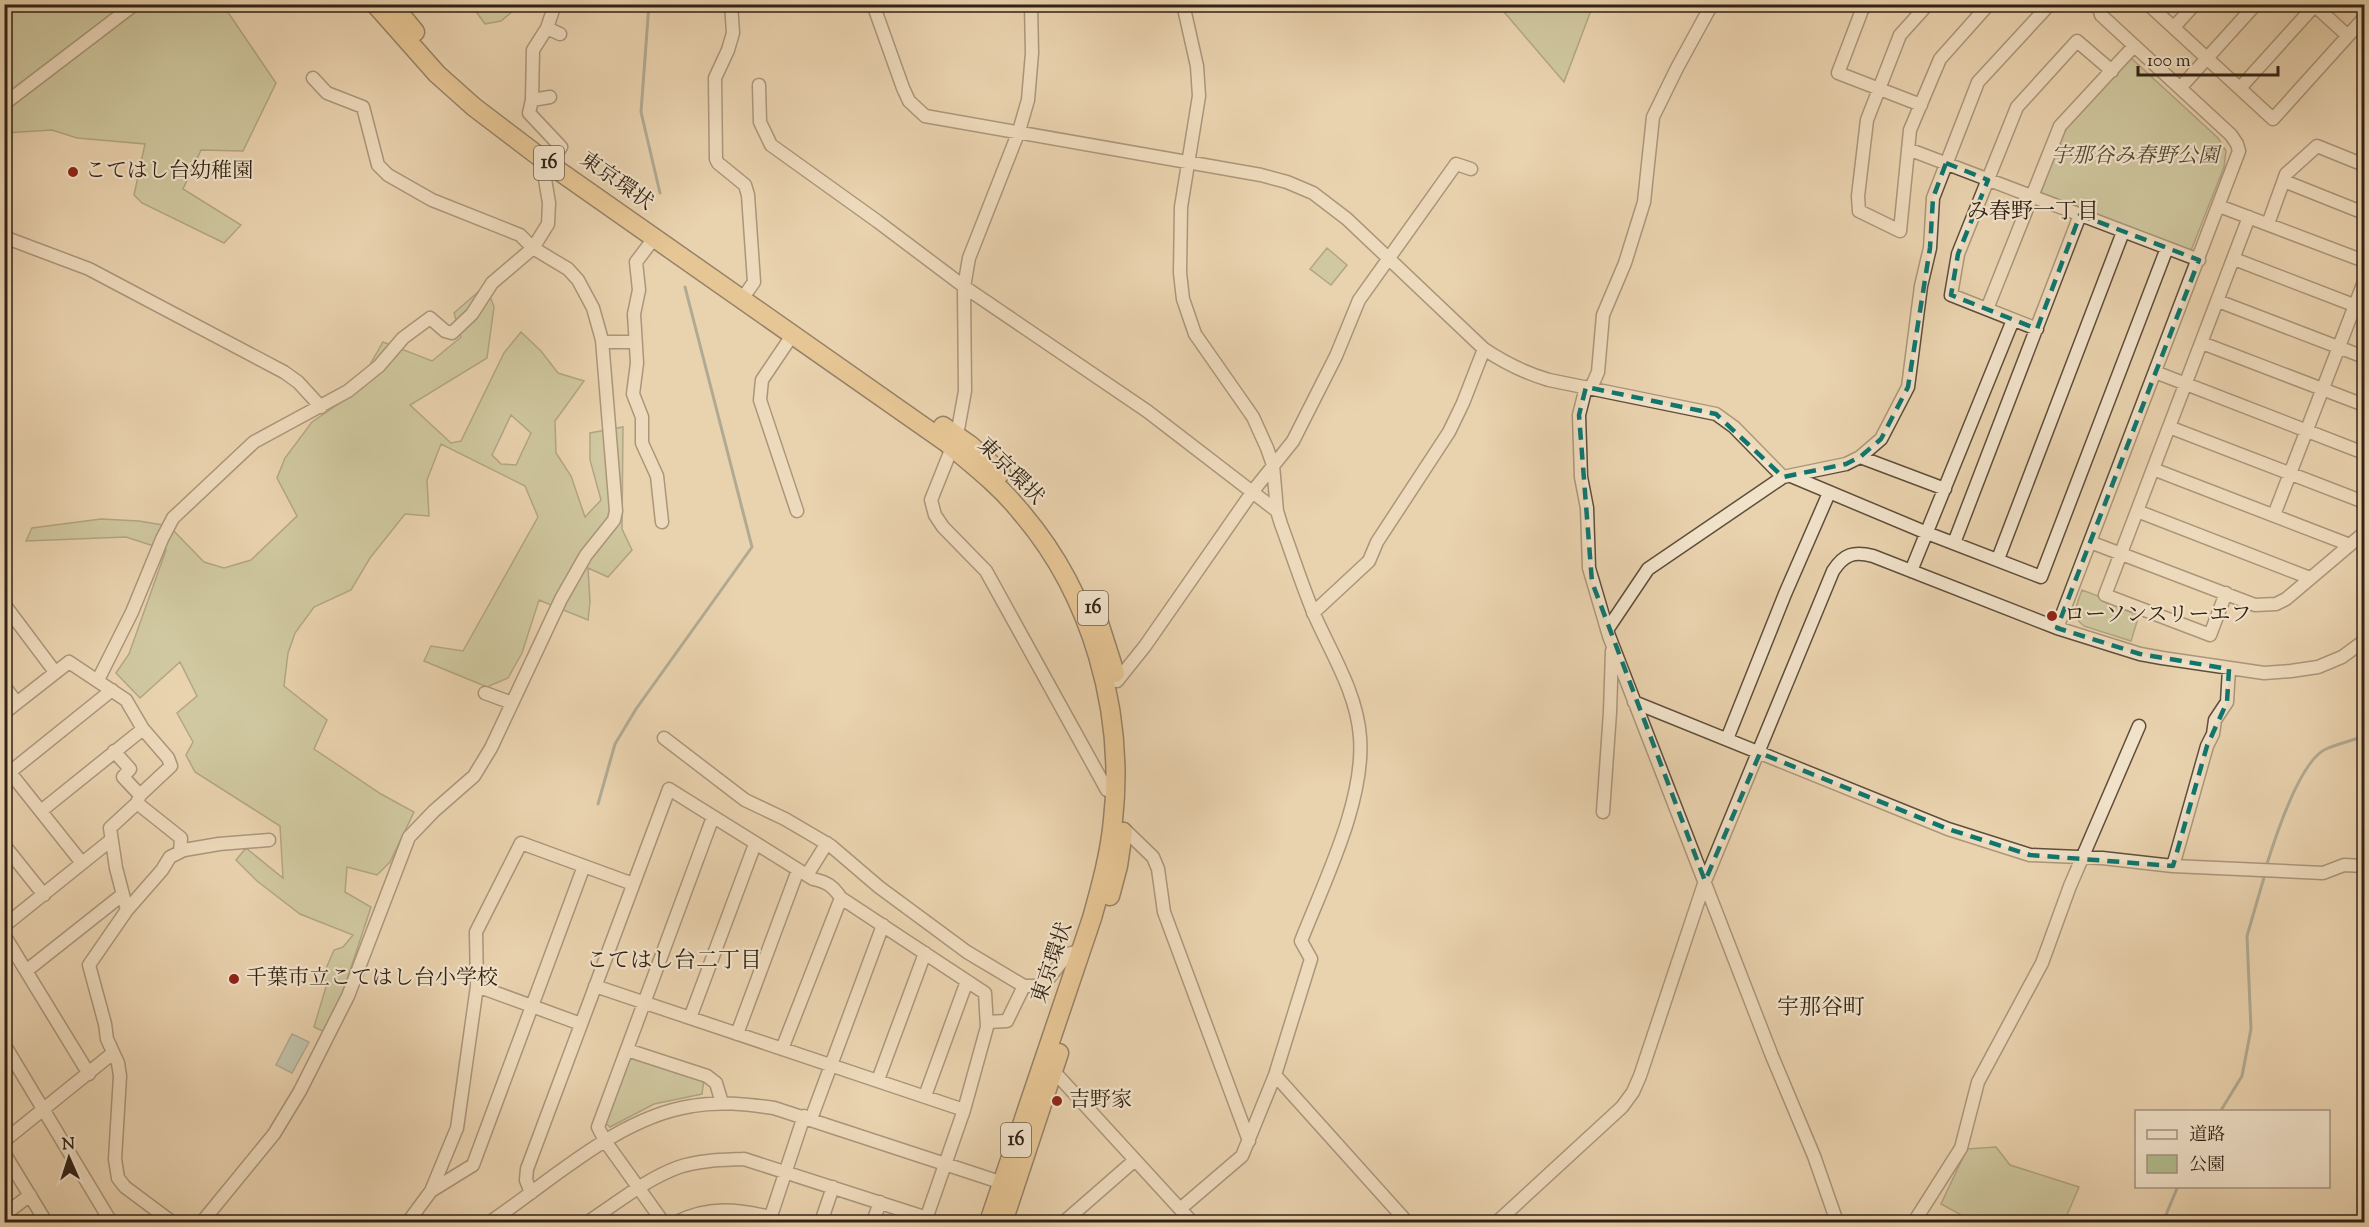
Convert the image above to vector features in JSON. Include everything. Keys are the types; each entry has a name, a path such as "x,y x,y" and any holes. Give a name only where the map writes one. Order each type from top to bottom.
{"highway":[{"name":"東京環状","path":"375,4 437,74 474,107 553,159 1006,478 1030,503 1053,534 1078,577 1099,622 1117,681 1126,749 1127,805 1124,829 1110,898 1048,1065 1008,1185 989,1222"},
{"name":"東京環状","path":"392,4 424,43 466,85 553,159 655,237 746,294 793,334 955,442 1022,512 1046,545 1071,588 1088,626 1111,709 1115,759 1113,822 1100,890 1048,1065"},
{"name":"東京環状","path":"1004,1222 1008,1185"}],"street":[{"path":"4,104 135,4"},
{"path":"98,680 132,612 173,518 254,442 321,407 356,385 379,366 403,338 430,318 445,331 452,333 472,314 492,283 533,248 549,221 544,173 561,147 558,141 529,113 532,100 533,50 547,28 555,4"},
{"path":"731,4 733,33 715,78 716,159 745,185 754,282 746,294"},
{"path":"873,4 903,88 915,108 925,116 1261,175 1287,182 1313,193 1347,219 1484,349 1526,373 1716,414 1734,427 1787,476 2041,577 2167,248"},
{"path":"1031,4 1031,85 1019,131 974,242 964,287 966,391 955,442 934,490 932,500 935,515 943,527 986,571 1107,790 1115,794"},
{"path":"1179,1209 1242,1156 1249,1141 1275,1075 1311,959 1301,941 1347,820 1356,789 1360,761 1360,737 1356,713 1348,688 1314,613 1277,511 1273,465 1253,417 1195,334 1183,300 1180,273 1181,207 1199,96 1197,66 1183,4"},
{"path":"1712,4 1653,117 1644,202 1625,263 1603,315 1598,372 1588,388 1579,415 1581,477 1587,508 1589,568 1609,637 1772,1056 1814,1156 1837,1222"},
{"path":"1868,4 1862,10 1838,73 1921,105"},
{"path":"1928,4 1900,35 1867,120 1858,196 1859,210 1900,231 1911,130 1940,59 1989,4"},
{"path":"1603,812 1610,712 1609,637 1648,569 1787,476 1846,464 1860,457 1881,439 1908,387 1921,286 1930,248 1933,198 1946,163 1978,82 2050,4"},
{"path":"2057,628 2239,151 2237,144 2219,124 2101,15 2098,4"},
{"path":"2148,4 2273,119 2364,18"},
{"path":"2174,27 2195,4"},
{"path":"2180,88 2256,4"},
{"path":"2240,88 2315,5 2348,36"},
{"path":"547,28 560,34"},
{"path":"2037,329 1951,295 1958,254 2017,107 2077,41 2112,71"},
{"path":"1988,309 2060,126 2134,46"},
{"path":"201,1222 274,1134 300,1091 348,996 409,837 429,816 474,777 561,599 586,555 614,520 616,511 602,342 593,308 578,280 568,269 533,248 520,235 506,227 432,200 388,175 378,165 363,107 327,93 313,78"},
{"path":"759,85 760,122 771,145 964,287 1147,411 1277,511"},
{"path":"532,100 550,97"},
{"path":"2268,224 2286,174 2317,146 2364,165"},
{"path":"1908,149 2199,260"},
{"path":"1117,681 1145,646 1253,491 1293,441 1336,356 1359,300 1370,284 1389,261 1456,164 1471,169"},
{"path":"2284,181 2364,213"},
{"path":"2219,206 2364,261"},
{"path":"1954,543 2080,215"},
{"path":"2226,594 2210,635 2105,595 2249,217"},
{"path":"1998,560 2123,232"},
{"path":"4,237 88,269 224,339 284,372 298,382 321,407"},
{"path":"655,237 636,262 639,290 634,314 637,363 633,394 642,417 642,443 657,476 662,522"},
{"path":"2234,259 2360,307"},
{"path":"2274,515 2339,347 2360,307 2364,282"},
{"path":"2218,301 2364,357"},
{"path":"1911,571 2013,320"},
{"path":"793,334 762,380 760,400 797,511"},
{"path":"602,342 635,342"},
{"path":"2202,343 2364,405"},
{"path":"1314,613 1369,561 1377,542 1449,432 1484,349"},
{"path":"2155,372 2364,453"},
{"path":"2169,427 2364,502"},
{"path":"1860,457 1945,489"},
{"path":"2153,469 2350,545"},
{"path":"1727,739 1785,594 1829,493"},
{"path":"2137,511 2310,578"},
{"path":"2090,542 2255,605 2276,604 2286,599 2364,533"},
{"path":"1497,1222 1622,1107 1633,1092 1705,882 1838,562 1846,555 1860,553 2057,628 2140,654 2229,669 2264,673 2318,667 2342,657 2364,641"},
{"path":"4,604 55,672"},
{"path":"4,713 69,662 126,700 142,729 168,758 171,766 110,828 122,895 127,910"},
{"path":"2173,866 2207,746 2216,720 2227,702 2229,669"},
{"path":"4,686 17,703"},
{"path":"82,863 7,769 112,690"},
{"path":"485,693 512,703"},
{"path":"1634,702 1948,829 2030,855 2102,858 2173,866 2323,873 2344,865 2364,866"},
{"path":"1914,1222 1961,1148 1978,1082 2042,963 2139,726"},
{"path":"41,811 142,729"},
{"path":"664,738 745,800 827,843 879,887 967,952 1024,986 1038,986 1048,979 1068,954 1082,950"},
{"path":"114,752 130,770 123,777 138,799 181,838 180,852"},
{"path":"531,1193 526,1180 527,1169 669,789 802,873 825,882 841,897 985,993 987,1022 964,1110 926,1220 880,1202 744,1159 713,1160 679,1167 639,1188 588,1222"},
{"path":"663,1222 606,1142 598,1127 713,818"},
{"path":"1124,829 1153,857 1158,869 1164,912 1249,1141"},
{"path":"4,926 111,840"},
{"path":"172,1222 125,1187 118,1178 115,1159 120,1076 118,1063 107,1040 90,965 127,910 162,870 170,856 219,844 269,840"},
{"path":"408,1222 431,1191 457,1128 477,986 476,932 521,843 633,884"},
{"path":"737,1034 802,873 827,843"},
{"path":"690,1018 755,844"},
{"path":"4,845 44,895"},
{"path":"431,1191 473,1165 584,866"},
{"path":"26,971 122,895"},
{"path":"782,1049 841,897"},
{"path":"677,1222 699,1213 718,1216 739,1210 769,1220 807,1118 831,1065 883,925"},
{"path":"4,935 89,1074"},
{"path":"878,1080 925,953"},
{"path":"924,1096 967,981"},
{"path":"477,986 581,1024"},
{"path":"595,986 964,1110"},
{"path":"987,1022 1007,1021 1024,986"},
{"path":"4,1044 111,1222"},
{"path":"627,1050 707,1076 716,1083 723,1103"},
{"path":"4,1141 113,1053"},
{"path":"1048,1065 1192,1222"},
{"path":"1275,1075 1407,1222"},
{"path":"494,1221 606,1142 648,1119 692,1106 723,1103 774,1108 1008,1185"},
{"path":"4,1153 46,1222"},
{"path":"1064,1222 1135,1160"},
{"path":"821,1222 834,1187"},
{"path":"4,1215 30,1195"},
{"path":"873,1222 880,1202"}],"highlighted area":[{"path":"1946,163 1988,180 1958,254 1951,295 2037,329 2080,215 2199,260 2057,628 2140,654 2229,669 2227,702 2207,746 2173,866 2030,855 1948,829 1760,753 1705,881 1592,582 1579,415 1586,387 1716,414 1783,477 1846,464 1860,457 1881,439 1908,387 1930,248 1933,198"}],"green space":[{"path":"5,5 223,5 276,83 243,151 201,150 183,189 241,225 224,243 142,203 134,195 145,144 77,138 52,130 5,133"},
{"path":"471,5 520,5 501,21 485,24"},
{"path":"1498,5 1593,5 1564,82"},
{"name":"宇那谷み春野公園","path":"2130,57 2218,138 2226,151 2224,167 2190,253 2040,195 2064,129"},
{"path":"1327,248 1347,265 1331,285 1310,269"},
{"path":"486,285 494,307 487,358 410,405 451,443 461,441 504,353 521,332 541,351 558,373 584,381 555,421 556,453 571,476 585,517 601,500 590,460 590,433 623,427 622,529 632,550 608,577 588,568 590,602 588,620 539,600 522,653 508,678 487,687 424,661 431,646 463,651 538,517 525,486 441,444 427,480 429,516 405,514 370,558 351,590 314,607 295,633 288,653 284,686 327,720 314,749 381,794 414,812 390,862 377,875 347,867 345,892 371,907 329,1034 314,1027 326,987 325,971 334,950 343,947 353,935 300,914 257,881 236,860 246,848 283,878 280,826 195,772 186,755 193,742 177,713 197,696 180,662 140,698 116,673 129,654 166,550 126,537 26,541 32,528 101,519 139,521 169,526 204,562 224,568 251,560 297,516 277,478 285,458 312,422 353,394 383,342 432,361 461,337 454,313","holes":["511,415 531,433 516,465 501,464 492,455"]},
{"path":"2082,590 2140,612 2131,641 2084,626 2080,622 2076,610"},
{"path":"634,1055 704,1079 702,1094 654,1104 610,1127 604,1122 627,1057"},
{"path":"1996,1147 2010,1165 2079,1187 2064,1222 1974,1222 1941,1204 1967,1149"}],"water":[{"path":"292,1034 309,1042 292,1073 276,1065"}],"waterway":[{"path":"649,4 641,112 660,193"},
{"path":"598,804 615,744 636,709 752,547 685,287"},
{"path":"2266,867 2289,803 2314,758 2324,750 2364,736"},
{"path":"2221,1110 2242,1076 2251,1029 2247,936 2265,874"},
{"path":"2163,1222 2177,1188"}],"place":[{"name":"こてはし台幼稚園","path":"73,172"},
{"name":"ローソンスリーエフ","path":"2052,616"},
{"name":"千葉市立こてはし台小学校","path":"234,979"},
{"name":"吉野家","path":"1057,1101"}],"district":[{"name":"み春野一丁目","path":"2033,213"},
{"name":"こてはし台二丁目","path":"674,962"},
{"name":"宇那谷町","path":"1821,1009"}]}
